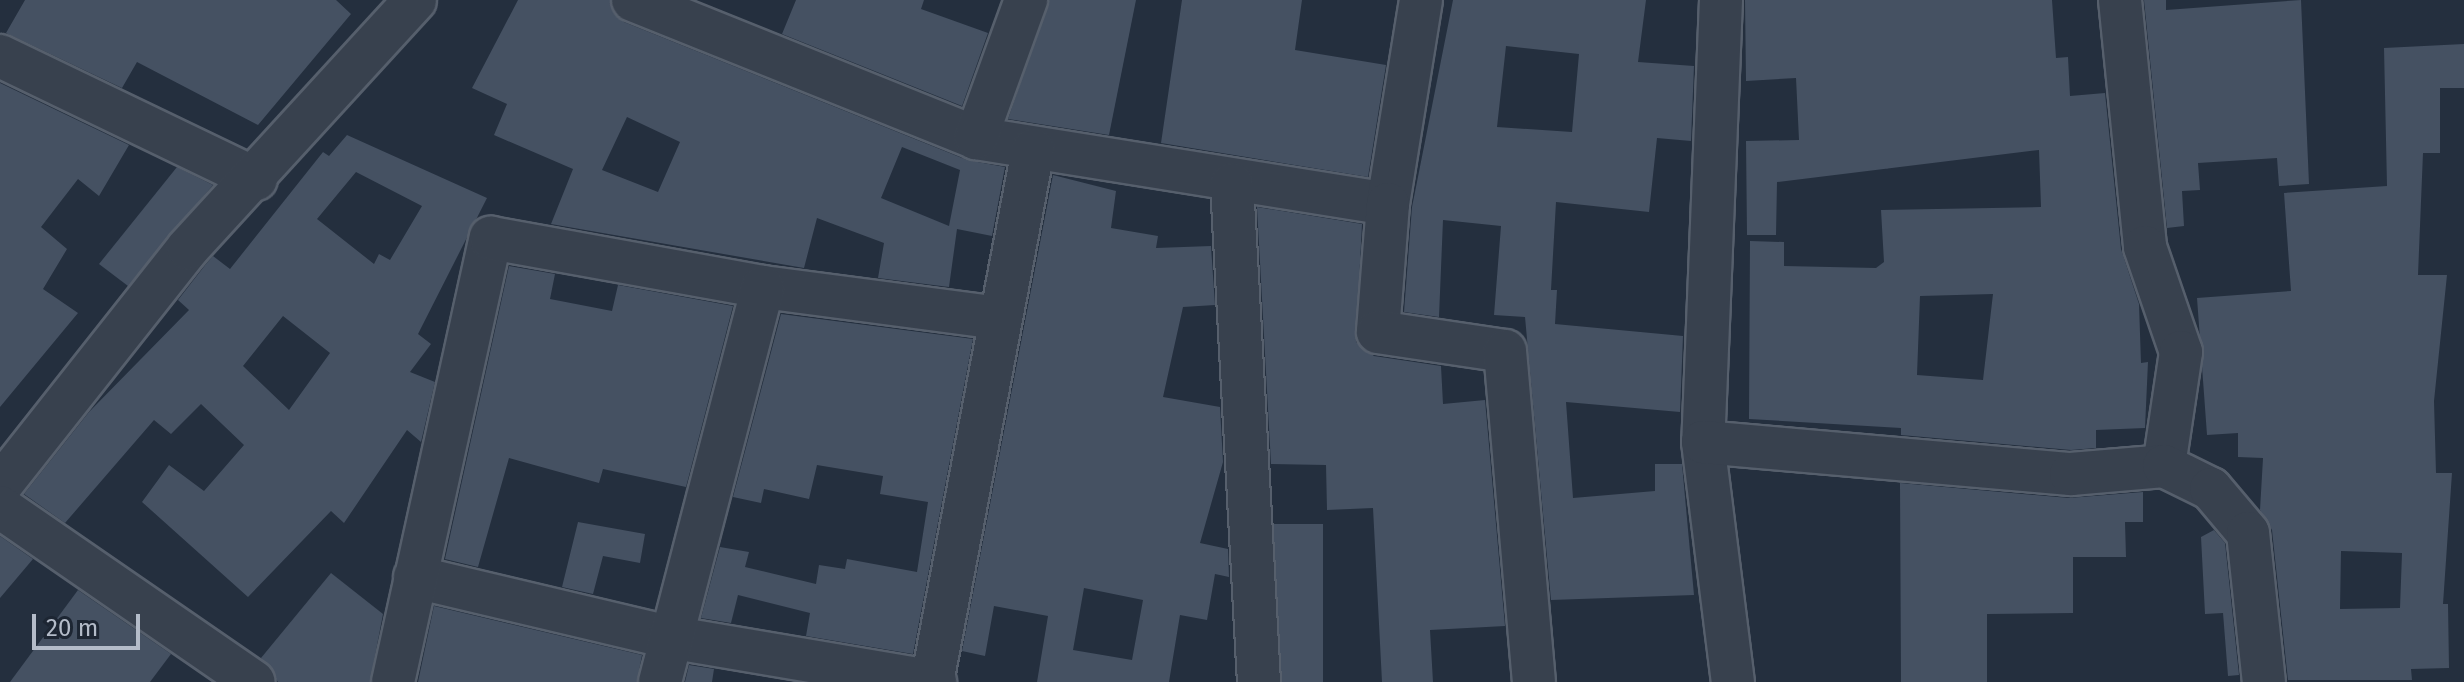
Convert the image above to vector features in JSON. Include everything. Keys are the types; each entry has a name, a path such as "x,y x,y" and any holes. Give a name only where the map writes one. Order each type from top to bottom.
{"street":[{"path":"633,0 976,138 1232,184 1388,204"},
{"path":"976,138 1026,0"},
{"path":"1421,0 1388,204 1378,332 1505,351 1534,682"},
{"path":"1721,0 1703,442 1733,682"},
{"path":"2120,0 2145,247 2181,352 2164,466"},
{"path":"0,486 188,248 256,179 397,5"},
{"path":"0,56 256,179"},
{"path":"415,577 669,637 933,682 998,318 1033,150"},
{"path":"1232,184 1259,682"},
{"path":"393,682 491,238 763,287 998,318"},
{"path":"660,682 669,637 763,287"},
{"path":"1703,442 2071,474 2164,466 2211,489 2248,533 2264,682"},
{"path":"0,507 254,682"}],"building":[{"path":"25,0 336,0 351,14 258,125 137,62 122,88 6,33"},
{"path":"518,0 610,0 624,22 967,160 1005,167 992,236 957,229 949,287 878,278 884,243 817,218 804,268 551,224 573,169 494,135 507,104 472,88","holes":["627,117 680,142 658,192 602,170","902,147 960,170 949,226 881,198"]},
{"path":"796,0 924,0 921,9 988,33 962,106 782,34"},
{"path":"1049,0 1136,0 1109,135 1008,119"},
{"path":"1182,0 1302,0 1295,50 1386,65 1368,177 1161,143"},
{"path":"1453,0 1646,0 1638,62 1694,66 1691,141 1657,138 1649,212 1556,202 1551,290 1557,290 1555,324 1683,336 1680,412 1566,402 1573,498 1655,491 1655,464 1682,464 1694,595 1551,600 1525,317 1494,315 1501,226 1443,220 1439,317 1404,312 1412,207","holes":["1506,46 1579,54 1572,132 1497,127"]},
{"path":"1745,0 2052,0 2056,58 2068,57 2070,96 2105,93 2121,249 2139,304 2141,363 2148,362 2145,428 2096,430 2096,448 2071,450 1901,435 1901,428 1749,419 1750,241 1784,242 1784,266 1876,268 1884,262 1881,210 2041,207 2039,150 1777,182 1776,235 1747,235 1746,141 1799,140 1796,78 1746,81","holes":["1993,294 1983,380 1917,375 1920,296"]},
{"path":"2144,0 2166,0 2166,10 2301,0 2309,184 2279,186 2277,158 2198,163 2200,190 2182,191 2184,226 2167,228"},
{"path":"2464,44 2464,88 2440,88 2440,153 2423,153 2418,275 2447,275 2434,401 2436,473 2452,473 2443,604 2448,604 2449,668 2411,669 2412,680 2288,680 2272,530 2260,510 2263,458 2238,457 2238,433 2207,435 2197,298 2291,291 2284,193 2387,186 2384,48","holes":["2341,551 2402,553 2400,608 2340,609"]},
{"path":"0,83 129,145 99,196 78,179 41,227 67,249 43,289 78,313 0,407"},
{"path":"347,135 487,198 418,334 431,344 410,372 435,382 421,442 407,430 344,523 331,511 248,597 142,502 169,465 204,491 244,445 201,404 171,434 154,420 65,523 24,494 89,412 189,310 178,300 213,256 230,269 323,152 329,156","holes":["356,172 422,206 390,260 379,254 374,264 317,219","283,316 330,353 289,410 243,366"]},
{"path":"177,167 213,185 128,286 99,264"},
{"path":"1053,175 1116,191 1111,228 1158,236 1156,248 1211,246 1215,305 1183,307 1163,397 1220,407 1223,462 1200,543 1228,549 1229,577 1215,574 1207,620 1180,615 1169,682 1037,682 1048,616 994,606 985,656 962,651","holes":["1084,588 1143,600 1132,660 1073,650"]},
{"path":"1257,207 1362,224 1356,342 1374,356 1441,366 1443,404 1485,400 1505,626 1430,630 1433,682 1382,682 1373,508 1327,510 1326,465 1271,464"},
{"path":"509,266 555,274 550,299 612,311 618,285 733,306 686,487 603,469 599,483 509,458 478,567 445,559"},
{"path":"781,314 973,339 913,654 806,636 810,613 738,595 731,623 701,618 720,547 749,552 745,567 816,584 819,565 845,569 847,559 917,572 928,502 880,494 883,476 817,465 809,499 764,489 761,503 733,497"},
{"path":"1900,483 2069,498 2143,492 2143,522 2125,522 2126,557 2073,557 2073,613 1987,614 1987,682 1901,682"},
{"path":"578,522 645,534 640,563 603,556 593,594 562,587"},
{"path":"1274,524 1323,524 1323,682 1274,682"},
{"path":"2214,530 2225,543 2239,675 2228,676 2223,613 2205,614 2201,537"},
{"path":"0,536 33,559 0,598"},
{"path":"331,573 383,614 370,682 278,682 261,658"},
{"path":"78,590 171,654 150,682 10,682"},
{"path":"434,606 642,655 637,682 418,682"},
{"path":"689,665 714,669 712,682 685,682"}]}
